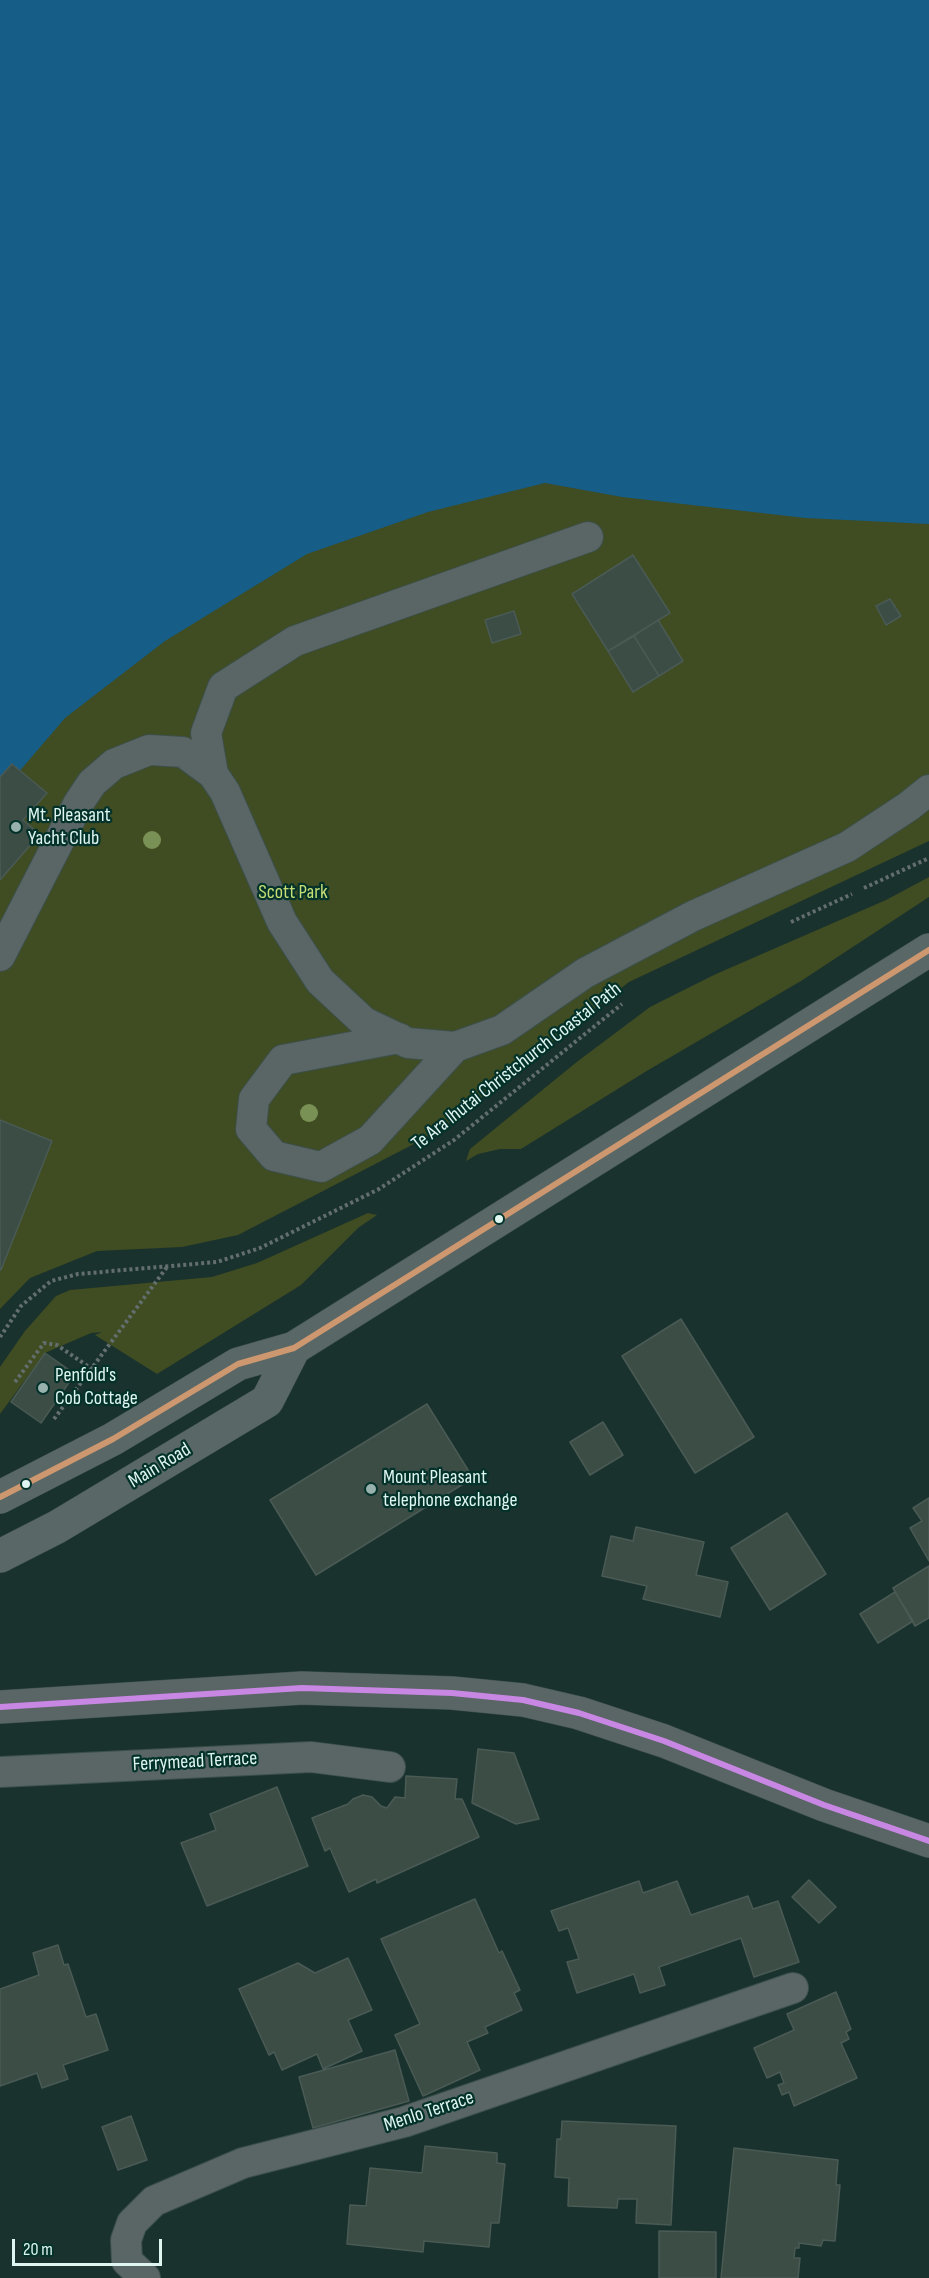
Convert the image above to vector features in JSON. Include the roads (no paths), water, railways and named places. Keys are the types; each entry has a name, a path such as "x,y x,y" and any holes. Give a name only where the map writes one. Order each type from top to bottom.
{"main road":[{"path":"0,1497 113,1439 238,1364 294,1348 929,950"},
{"name":"Main Road","path":"0,1556 57,1527 267,1401 294,1348"}],"street":[{"path":"0,1707 302,1688 452,1693 523,1700 579,1713 664,1741 824,1805 929,1841"}],"lane":[{"path":"213,774 206,732 223,687 295,641 588,537"},
{"path":"0,956 78,804 92,783 114,764 149,750 183,752 213,774 225,792 282,922 320,981 364,1022 408,1043 455,1047 502,1030 585,974 693,915 846,847 909,806 929,790"},
{"path":"399,1038 283,1060 254,1099 251,1129 274,1156 321,1167 370,1140 455,1047"},
{"name":"Ferrymead Terrace","path":"0,1772 312,1757 390,1767"},
{"name":"Menlo Terrace","path":"145,2278 127,2261 126,2240 132,2223 154,2201 243,2163 404,2122 793,1988"}],"water":[{"path":"0,0 929,0 929,524 805,518 622,497 545,483 428,512 307,554 165,641 65,718 0,794"}],"place":[{"name":"Mt. Pleasant Yacht Club","path":"16,827"},
{"name":"Penfold's Cob Cottage","path":"43,1388"},
{"name":"Mount Pleasant telephone exchange","path":"371,1489"}],"park label":[{"name":"Scott Park","path":"293,893"}]}
